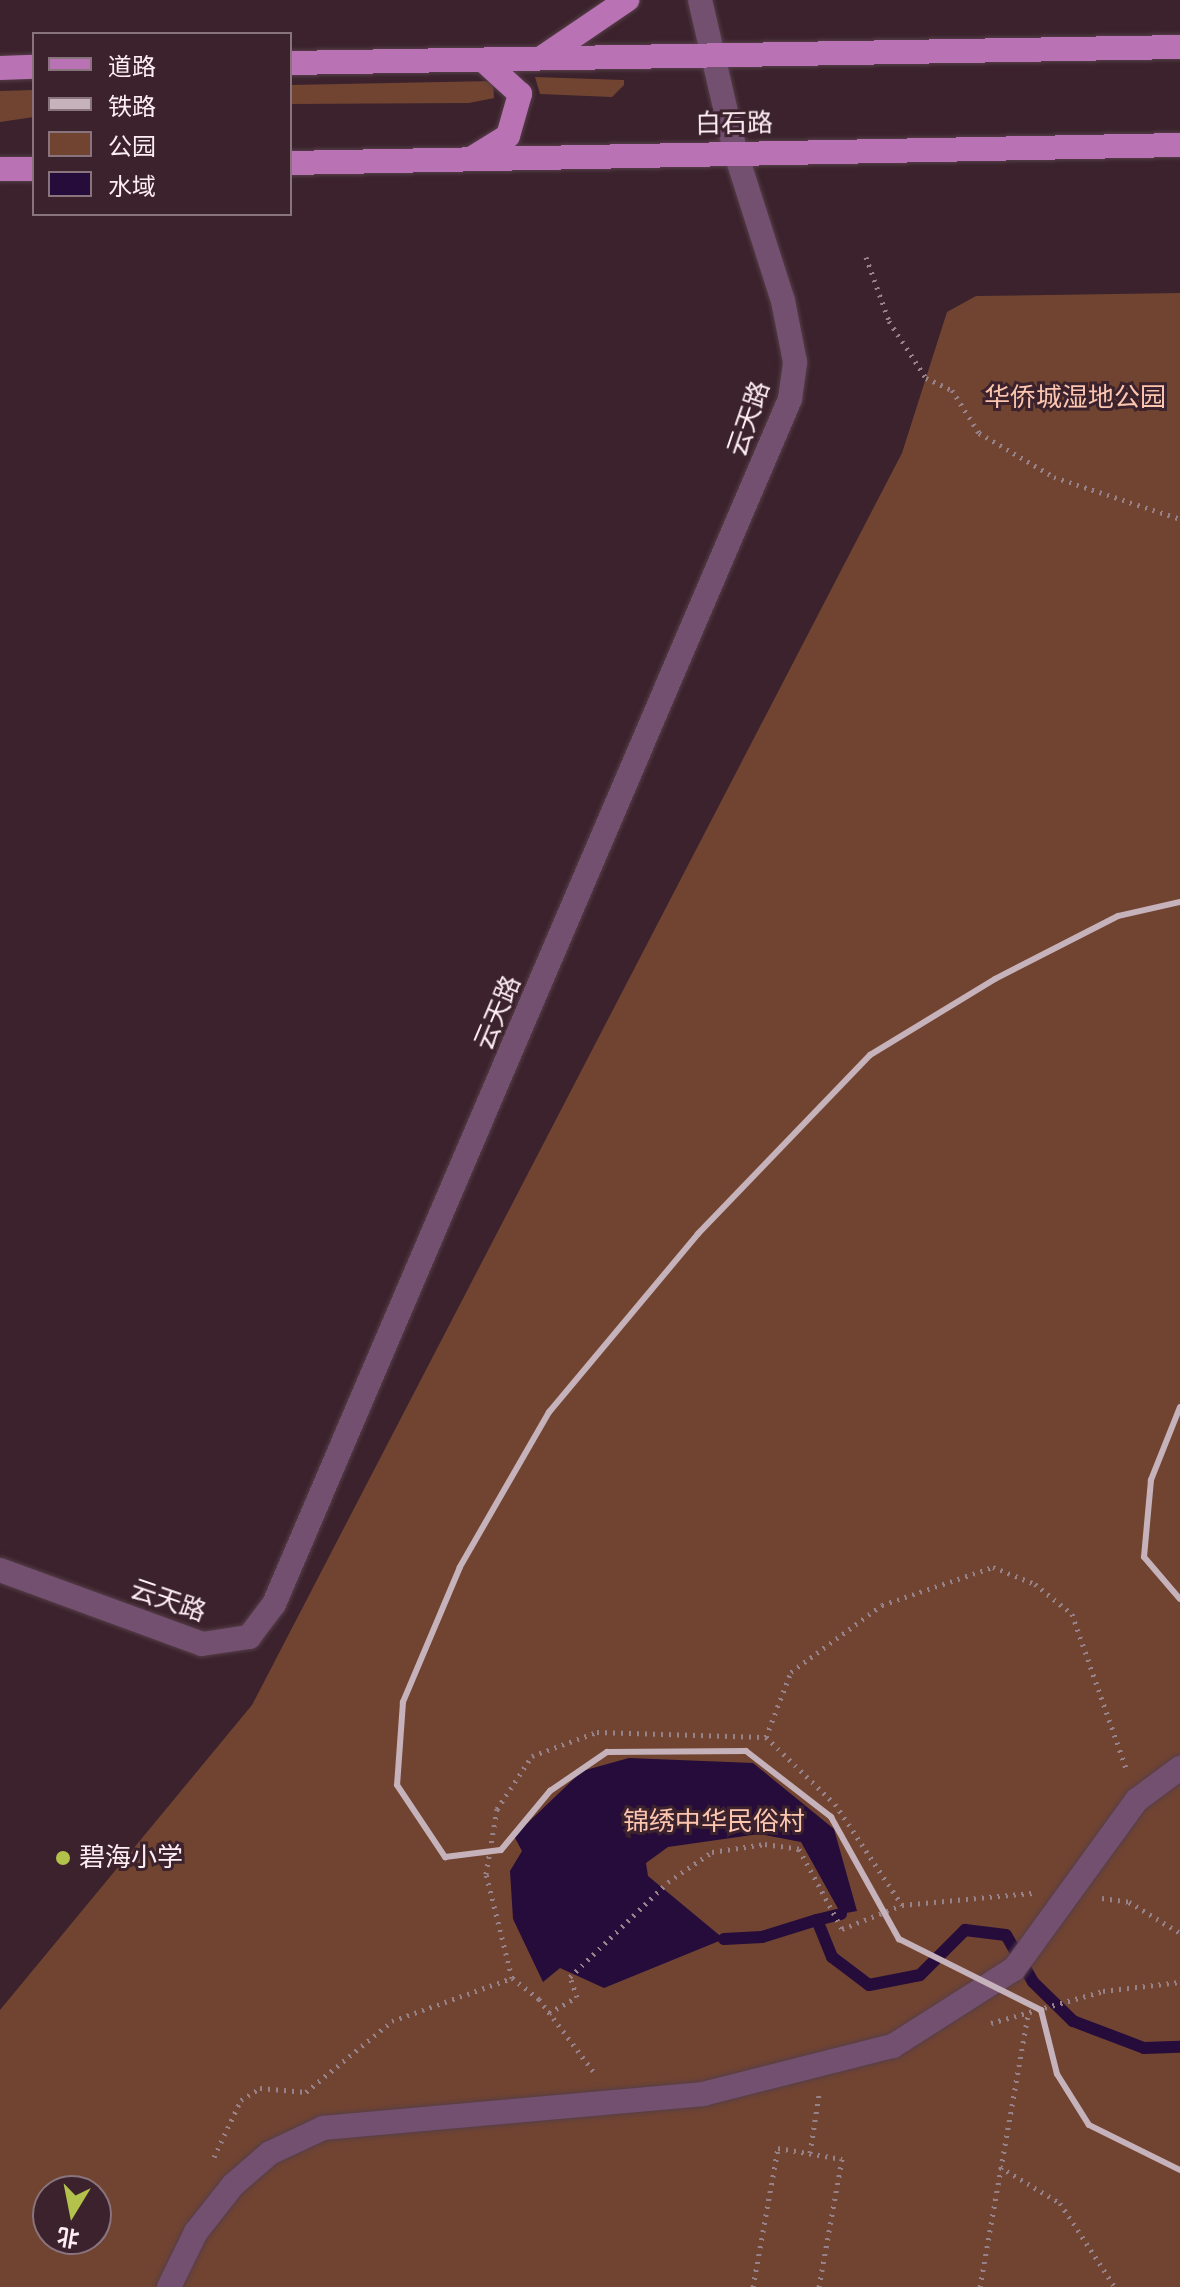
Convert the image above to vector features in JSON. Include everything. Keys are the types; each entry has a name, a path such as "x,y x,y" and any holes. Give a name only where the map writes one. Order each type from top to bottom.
{"main road":[{"path":"539,59 627,0"},
{"path":"292,63 1180,47"},
{"path":"472,158 508,136 520,94 483,60"},
{"path":"0,68 32,67"},
{"name":"白石路","path":"292,163 735,151 1180,145"},
{"path":"0,169 32,169"}],"street":[{"name":"云天路","path":"0,1570 202,1644 249,1637 274,1604 790,399 795,362 783,301 735,151 700,0"},
{"path":"169,2287 196,2232 233,2185 270,2153 323,2128 619,2105 703,2094 893,2046 1014,1969 1137,1800 1180,1768"}],"path":[{"path":"866,257 889,321 926,378 952,390 979,433 1054,477 1180,519"},
{"path":"766,1737 791,1672 870,1613 993,1567 1035,1584 1072,1614 1137,1800"},
{"path":"619,2105 549,2013 512,1978 486,1874 497,1809 532,1756 597,1732 766,1737 835,1804 902,1905"},
{"path":"549,2013 577,1997 570,1977 668,1882 712,1852 777,1845 799,1849 812,1863 836,1924 842,1929 902,1905 1014,1889 1129,1902 1180,1933"},
{"path":"212,2167 250,2094 260,2088 306,2092 392,2021 512,1978"},
{"path":"1047,2008 1069,2001 1180,1982"},
{"path":"980,2287 1028,2014"},
{"path":"810,2153 824,2064"},
{"path":"753,2287 778,2148 842,2159 819,2287"},
{"path":"1000,2167 1060,2203 1115,2287"}],"green space":[{"path":"535,77 624,80 624,85 612,97 540,94"},
{"path":"493,81 494,98 469,103 292,104 292,85"},
{"path":"32,90 32,117 0,122 0,91"},
{"name":"锦绣中华民俗村","path":"1180,293 1180,2287 0,2287 0,2010 252,1705 902,453 947,312 976,296"}],"water":[{"path":"629,1758 753,1763 834,1829 857,1911 841,1914 801,1842 759,1834 668,1847 646,1863 648,1876 724,1939 604,1988 560,1968 543,1982 513,1919 510,1871 522,1851 514,1836 582,1771"}],"waterway":[{"path":"841,1914 817,1920 832,1957 869,1985 920,1975 965,1930 1006,1935 1033,1982 1073,2021 1144,2048 1180,2047"},
{"path":"724,1939 762,1937 817,1920"}],"railway":[{"path":"1180,902 1118,916 995,979 870,1055 698,1234 549,1412 460,1567 403,1702 397,1785 445,1857 501,1850 550,1791 607,1752 746,1751 831,1817 899,1939 1041,2010 1057,2074 1089,2125 1180,2170"},
{"path":"1180,1407 1151,1480 1144,1557 1180,1599"}],"place":[{"name":"碧海小学","path":"63,1858"}],"park label":[{"name":"华侨城湿地公园","path":"1075,398"}]}
